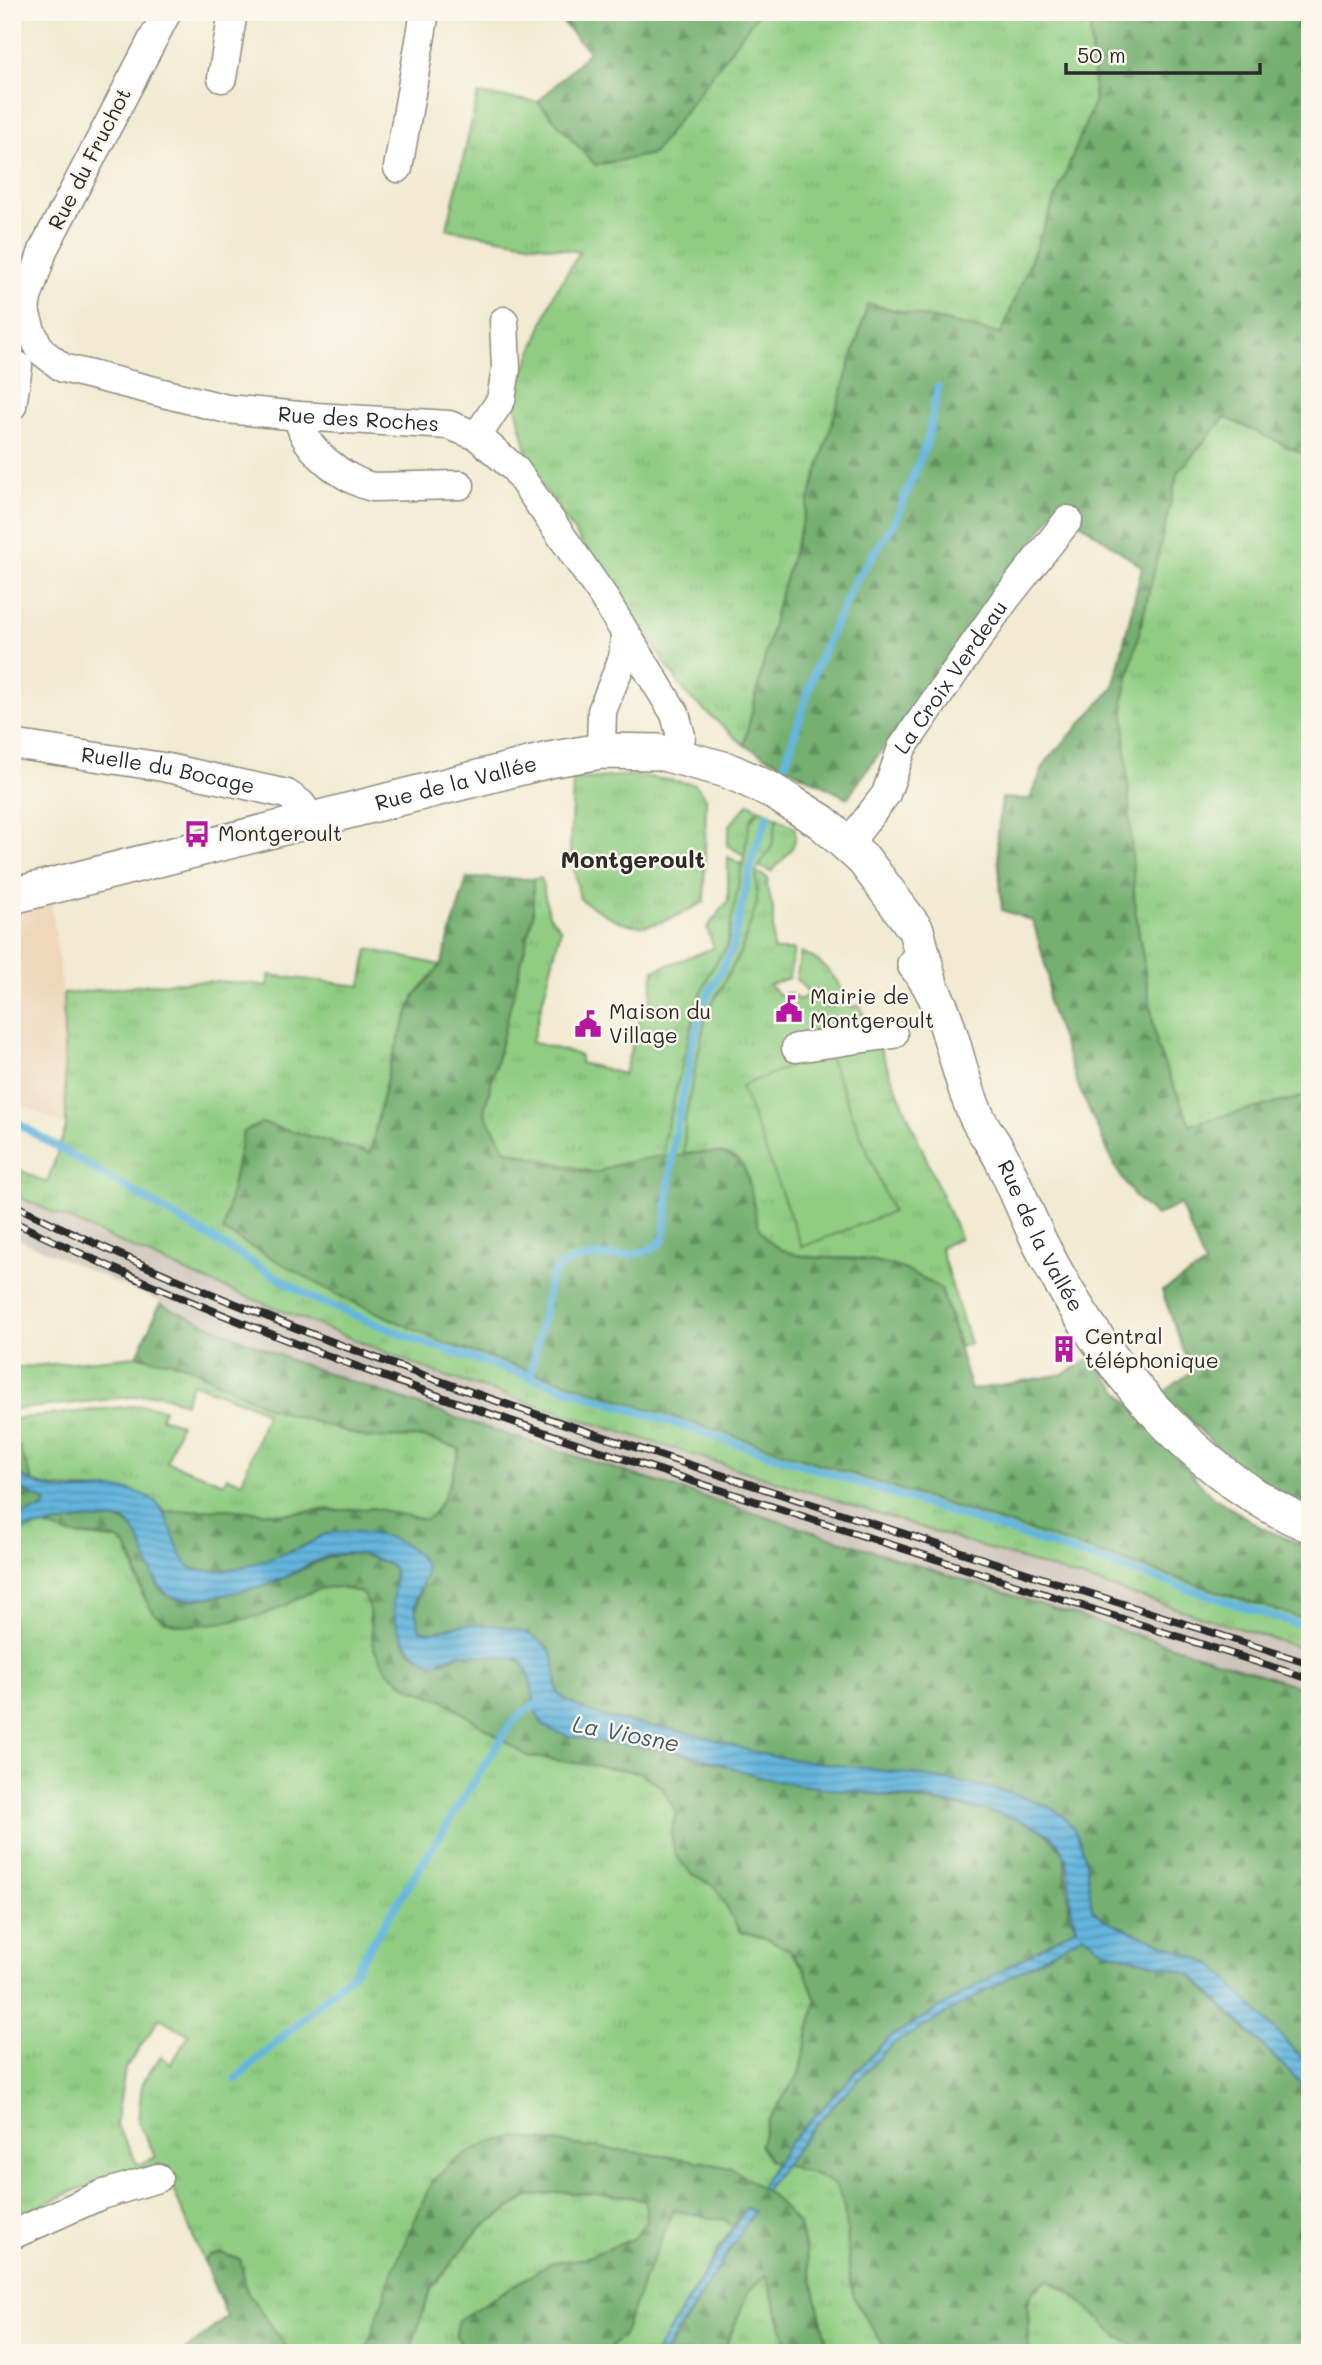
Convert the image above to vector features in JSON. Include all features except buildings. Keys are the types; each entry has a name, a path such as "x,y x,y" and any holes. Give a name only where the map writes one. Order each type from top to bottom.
{"main road":[{"name":"Rue de la Vallée","path":"12,896 523,765 601,751 679,755 727,769 769,789 822,822 849,843 873,873 889,922 903,947 929,981 946,1018 957,1067 977,1117 998,1149 1041,1244 1100,1341 1181,1440 1209,1466 1282,1514 1310,1525"}],"street":[{"name":"Rue du Fruchot","path":"18,310 44,248 167,12"},
{"path":"222,78 233,12"},
{"path":"398,168 425,12"},
{"name":"Rue des Roches","path":"18,310 41,351 63,368 216,406 299,416 449,425 477,436 515,469 601,593 675,714 681,736 679,755"},
{"path":"477,436 501,400 506,369 504,321"},
{"path":"12,406 18,366"},
{"path":"299,416 302,433 307,440 341,474 361,484 373,487 460,485"},
{"name":"La Croix Verdeau","path":"849,843 886,794 902,748 1011,592 1068,520"},
{"path":"601,751 602,710 623,658 625,636"},
{"name":"Ruelle du Bocage","path":"12,744 163,766 287,794 301,804 312,820"},
{"path":"796,1048 893,1034"},
{"path":"12,2235 101,2195 158,2178"}],"shaded area":[{"path":"51,901 63,994 66,1127 12,1100 12,911"},
{"path":"12,1194 193,1275 442,1375 1310,1651 1310,1690 468,1422 293,1361 12,1236"}],"green space":[{"path":"553,12 759,12 653,154 595,165 538,102 589,52"},
{"path":"759,12 1089,12 1095,100 1001,335 868,304 778,603 744,745 688,696 532,471 514,398 555,292 580,252 447,229 478,94 538,102 596,165 653,154"},
{"path":"1089,12 1310,12 1310,457 1225,417 1178,472 1123,699 1135,908 1157,1047 1190,1124 1310,1095 1310,1509 1243,1474 1163,1393 1191,1372 1162,1291 1205,1265 1180,1204 1156,1216 1135,1197 1116,1169 1080,1090 1048,1002 1048,975 1033,921 1002,910 997,839 1002,798 1030,799 1045,763 1113,688 1142,567 1058,507 847,798 744,745 778,603 868,304 1001,334 1095,100"},
{"path":"1225,417 1310,457 1310,1095 1190,1125 1157,1047 1135,908 1123,699 1178,472"},
{"path":"635,775 695,784 706,798 704,902 668,919 642,926 615,919 580,899 570,849 573,780"},
{"path":"749,803 760,809 753,815 745,856 727,845 730,825"},
{"path":"760,809 777,817 772,846 756,872 757,903 741,951 706,1015 685,1119 684,1155 664,1157 664,1139 697,1003 710,972 727,946 750,822"},
{"path":"777,817 795,828 795,836 789,853 771,872 759,866 772,846"},
{"path":"728,857 743,865 727,946 710,972 694,1017 664,1139 664,1157 613,1166 596,1173 506,1150 484,1112 533,915 533,879 541,878 549,915 561,929 532,1042 580,1055 580,1063 624,1074 640,1017 650,1002 654,970 714,948 707,928 728,901"},
{"path":"756,872 768,878 767,887 773,908 773,950 794,950 789,978 769,985 779,995 790,993 799,1000 810,994 796,979 801,952 810,956 832,974 852,1008 860,1005 872,1032 794,1034 786,1039 791,1048 876,1040 960,1238 940,1247 970,1344 960,1347 941,1289 879,1262 791,1254 777,1248 765,1239 756,1225 744,1167 684,1155 685,1119 706,1015 741,951 757,903"},
{"path":"467,878 533,879 533,915 484,1112 506,1150 593,1173 625,1163 668,1155 724,1154 736,1159 744,1168 749,1179 757,1220 770,1242 794,1254 807,1257 860,1259 892,1265 941,1289 971,1390 1064,1374 1091,1359 1209,1494 1264,1529 1310,1548 1310,1621 444,1343 340,1296 223,1231 243,1132 262,1123 370,1153 390,1064 415,995 441,965"},
{"path":"368,949 441,965 415,995 390,1064 370,1153 262,1123 444,1343 1310,1621 1310,1651 442,1375 193,1275 12,1194 12,1166 47,1183 66,1127 63,994 191,982 217,981 268,986 269,975 361,986"},
{"path":"827,1052 892,1212 802,1247 741,1086"},
{"path":"160,1304 293,1361 468,1422 1310,1690 1310,2066 1213,1965 1105,1920 1092,1909 1084,1862 1077,1840 1065,1819 1047,1806 974,1785 771,1756 690,1733 615,1720 585,1710 558,1694 552,1655 542,1643 520,1632 494,1627 468,1625 434,1631 420,1630 417,1604 425,1565 324,1535 295,1550 240,1567 205,1571 190,1569 180,1556 165,1512 225,1509 284,1514 373,1508 427,1520 444,1496 460,1449 422,1437 368,1438 272,1409 183,1364 137,1356"},
{"path":"137,1356 183,1364 272,1409 368,1438 422,1437 460,1449 444,1496 427,1520 327,1509 284,1514 225,1509 165,1512 136,1494 67,1489 33,1482 19,1446 12,1439 12,1419 142,1405 164,1409 161,1418 180,1424 167,1462 224,1483 227,1477 242,1482 266,1414 254,1406 192,1383 185,1403 157,1394 12,1410 12,1368"},
{"path":"12,1439 19,1446 33,1482 12,1473"},
{"path":"12,1485 45,1501 46,1505 42,1509 12,1518"},
{"path":"108,1517 125,1523 136,1532 156,1582 163,1592 174,1598 198,1599 258,1587 334,1556 360,1555 393,1567 397,1626 406,1645 423,1659 439,1662 463,1653 504,1654 523,1664 529,1673 533,1701 681,1753 780,1781 1000,1812 1037,1825 1064,1852 1070,1916 1076,1927 887,2039 789,2143 776,2163 770,2161 760,2146 767,2122 799,2074 816,2001 804,1968 789,1950 768,1939 740,1932 716,1888 692,1874 675,1855 671,1834 676,1812 661,1786 639,1772 527,1756 445,1701 410,1688 388,1672 374,1649 368,1604 361,1592 332,1587 320,1589 265,1614 220,1623 183,1625 161,1618 151,1610 145,1599 134,1561 121,1542 103,1536 68,1534 43,1525"},
{"path":"43,1525 67,1534 118,1540 127,1548 143,1596 153,1611 300,1596 327,1586 361,1592 369,1604 369,1621 410,1688 445,1701 527,1756 639,1772 661,1787 677,1812 671,1834 692,1874 716,1888 740,1932 768,1939 789,1950 804,1968 816,2001 799,2074 767,2122 760,2147 770,2161 776,2163 760,2187 731,2168 686,2159 515,2137 370,2339 365,2353 291,2353 247,2292 240,2259 208,2256 204,2262 172,2187 155,2167 76,2190 12,2219 12,1532","holes":["160,2018 189,2035 171,2064 161,2056 142,2083 138,2122 156,2157 138,2165 116,2124 125,2069"]},
{"path":"1083,1935 1104,1950 1188,1973 1310,2092 1310,2353 1145,2353 1119,2337 1067,2289 1048,2280 1037,2287 1028,2303 1029,2342 1026,2353 887,2353 857,2304 851,2284 846,2218 838,2191 830,2182 819,2176 783,2165 811,2130 890,2046"},
{"path":"515,2137 686,2159 731,2168 773,2196 799,2225 829,2353 790,2353 766,2276 749,2290 723,2353 666,2353 753,2213 746,2208 733,2226 726,2221 674,2210 624,2334 605,2353 466,2353 456,2336 458,2320 551,2263 585,2258 633,2239 647,2221 645,2201 631,2196 561,2192 530,2196 479,2229 431,2289 409,2353 365,2353 393,2270 432,2181 454,2161 487,2143"},
{"path":"783,2165 819,2176 838,2190 846,2218 849,2269 854,2297 887,2353 829,2353 799,2225 765,2190"},
{"path":"561,2192 631,2196 645,2201 647,2221 633,2239 585,2258 551,2263 458,2320 456,2336 466,2353 409,2353 431,2289 479,2229 530,2196"},
{"path":"674,2209 727,2221 733,2226 655,2353 605,2353 610,2350"},
{"path":"221,2253 240,2259 247,2292 291,2353 182,2353 227,2317 204,2262 208,2256"},
{"path":"766,2276 790,2353 723,2353 749,2289"},
{"path":"1048,2280 1074,2296 1145,2353 1026,2353 1031,2294"}],"water":[{"name":"La Viosne","path":"12,1473 39,1485 60,1490 120,1489 150,1498 165,1515 183,1559 197,1570 222,1570 249,1565 300,1548 323,1535 335,1532 364,1532 394,1539 417,1554 426,1568 415,1603 420,1630 434,1631 481,1625 507,1628 532,1636 552,1655 558,1694 585,1710 616,1720 691,1733 771,1756 972,1784 1045,1805 1066,1819 1079,1839 1086,1861 1092,1909 1105,1920 1213,1965 1310,2066 1310,2092 1189,1973 1104,1950 1083,1935 890,2046 811,2130 765,2190 760,2187 789,2143 887,2039 1076,1927 1066,1861 1057,1842 1037,1827 969,1807 781,1782 688,1754 569,1736 555,1731 540,1721 529,1677 520,1659 460,1653 433,1664 416,1653 403,1638 396,1621 393,1567 364,1555 349,1553 325,1557 279,1580 256,1587 207,1597 178,1599 170,1596 156,1581 139,1539 125,1520 81,1520 12,1532 12,1518 42,1509 46,1505 45,1501 12,1485"},
{"path":"746,2208 754,2212 664,2353 655,2353"}],"waterway":[{"path":"785,764 817,665 853,585 896,520 927,442 938,387"},
{"path":"530,1377 551,1277 562,1266 576,1260 638,1254 652,1249 664,1239 674,1141 693,1043 704,1003 732,949 754,853 768,815"},
{"path":"12,1120 314,1299 419,1341 1310,1628"},
{"path":"236,2079 353,1973 512,1722 526,1710 543,1702"}],"railway":[{"path":"12,1204 192,1286 283,1323 468,1391 655,1454 1310,1664"},
{"path":"12,1221 189,1301 460,1404 1310,1679"}],"place":[{"name":"Montgeroult","path":"197,834"},
{"name":"Mairie de Montgeroult","path":"789,1009"},
{"name":"Maison du Village","path":"588,1024"},
{"name":"Central téléphonique","path":"1064,1349"}],"district":[{"name":"Montgeroult","path":"633,860"}]}
